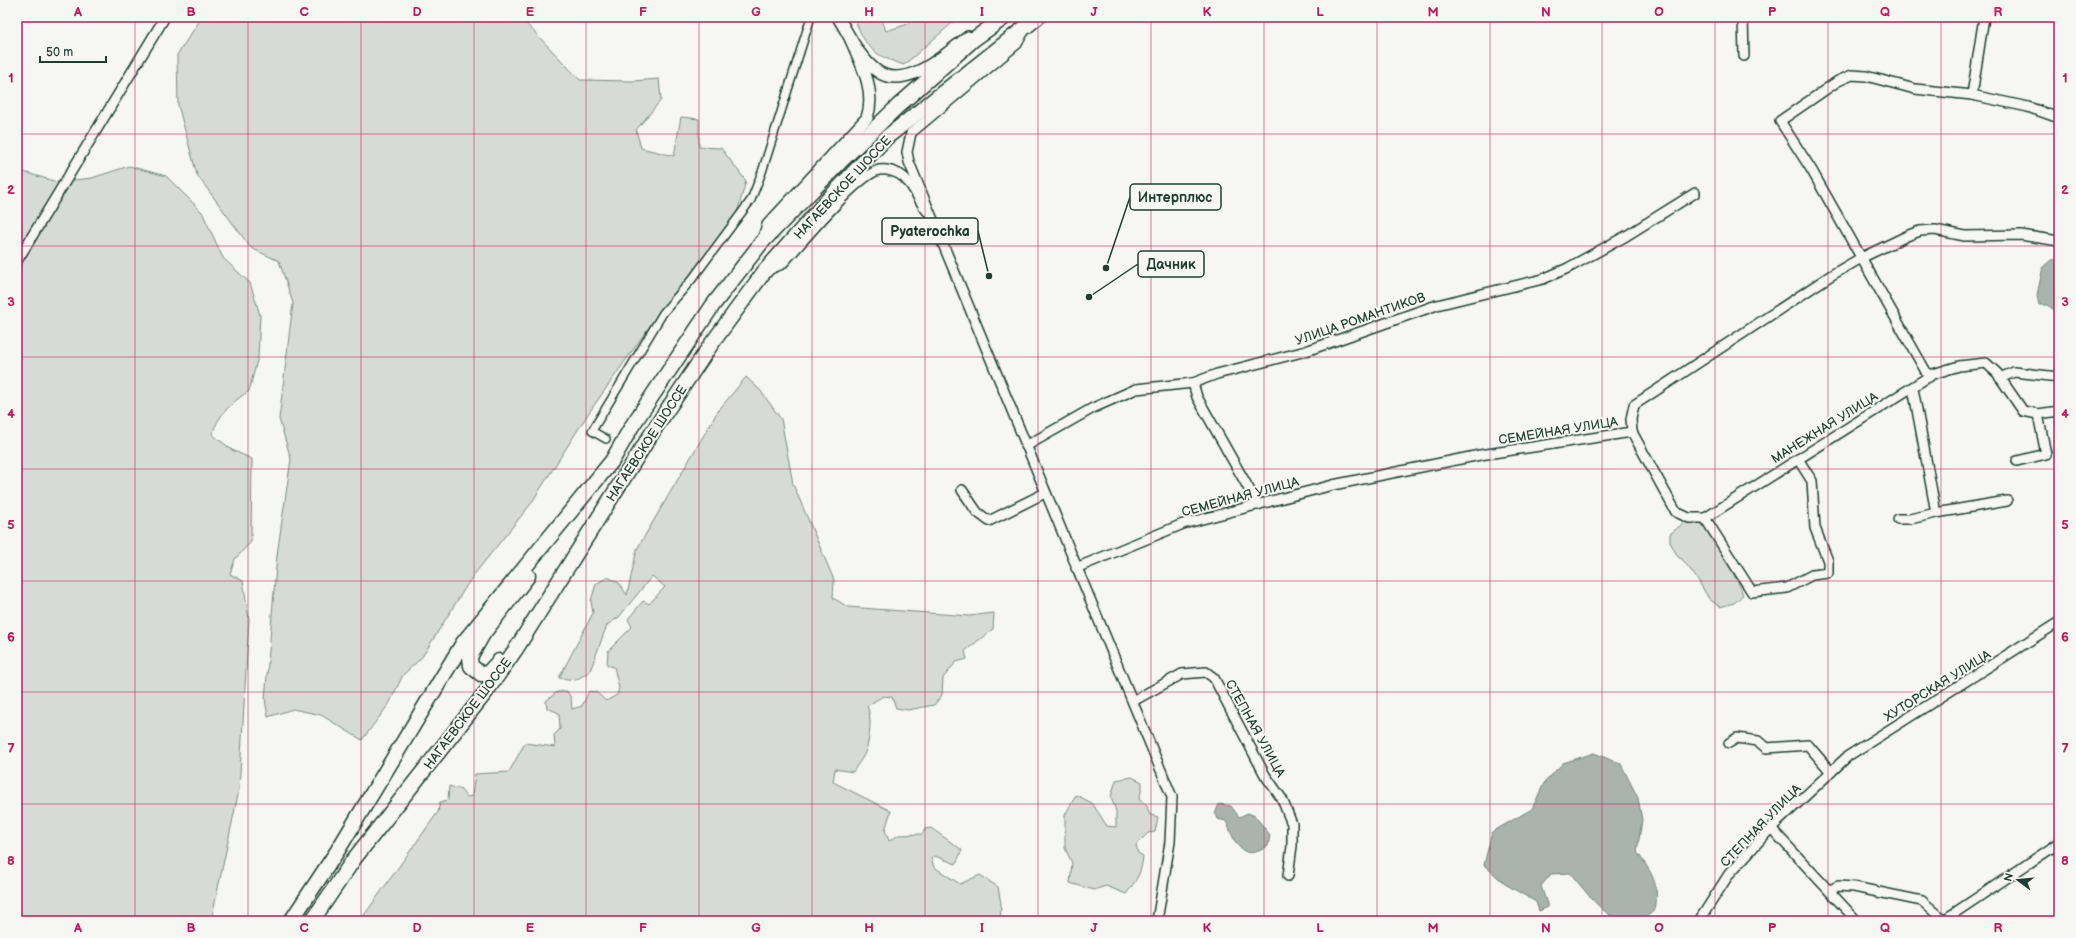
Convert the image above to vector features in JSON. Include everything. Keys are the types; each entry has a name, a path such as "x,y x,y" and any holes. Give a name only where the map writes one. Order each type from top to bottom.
{"main road":[{"name":"НАГАЕВСКОЕ ШОССЕ","path":"290,921 338,850 463,643 503,592 612,462 632,426 713,305 762,242 840,162 898,106 974,39 1005,17"},
{"name":"НАГАЕВСКОЕ ШОССЕ","path":"312,921 354,859 486,692 516,649 585,538 710,346 764,272 833,194 887,137 1032,21"},
{"path":"559,527 549,547 470,657 471,666 481,674 487,674 495,667 568,555 585,538"}],"street":[{"path":"17,261 165,17"},
{"path":"606,439 592,431 663,313 692,278 751,200 762,172 811,17"},
{"path":"838,17 851,40 865,60 878,72 889,76 906,76 930,65 995,17"},
{"path":"1743,17 1744,56"},
{"path":"1972,95 1984,17"},
{"path":"1032,21 1017,44 911,133 907,152 909,162 1172,797 1170,842 1157,921"},
{"path":"762,242 768,225 867,118 871,105 870,90 851,40"},
{"path":"1929,377 1811,169 1780,121 1838,81 1852,75 1866,76 1915,89 1972,95 2028,107 2059,118"},
{"path":"764,272 782,264 857,184 879,170 889,170 900,175 909,184 933,220"},
{"name":"УЛИЦА РОМАНТИКОВ","path":"1026,446 1093,408 1136,389 1193,383 1217,374 1306,351 1437,306 1543,279 1568,268 1626,236 1695,193"},
{"name":"СЕМЕЙНАЯ УЛИЦА","path":"1076,568 1184,524 1333,485 1480,455 1632,432 1631,419 1634,405 1780,309 1861,258 1890,243 1920,231 1935,230 1964,236 2021,235 2059,241"},
{"name":"МАНЕЖНАЯ УЛИЦА","path":"1705,518 1929,377 1959,366 1986,363 2000,378 2023,411 2038,414 2059,412"},
{"path":"2000,378 2014,372 2059,376"},
{"path":"1193,383 1197,397 1258,505"},
{"path":"1913,388 1936,513"},
{"path":"2016,461 2046,454 2038,414"},
{"path":"1632,432 1676,512 1689,518 1705,518 1752,592 1787,588 1812,575 1828,573 1828,561 1815,528 1812,481 1798,459"},
{"path":"962,490 977,512 989,521 1045,493"},
{"path":"1898,519 1910,519 2007,501"},
{"name":"ХУТОРСКАЯ УЛИЦА","path":"1831,772 1848,756 2059,622"},
{"name":"СТЕПНАЯ УЛИЦА","path":"1133,701 1182,674 1206,672 1214,678 1265,775 1282,799 1292,824 1292,846 1288,876"},
{"path":"1729,743 1737,738 1758,741 1766,748 1808,745 1831,772"},
{"name":"СТЕПНАЯ УЛИЦА","path":"1699,921 1729,874 1771,828 1831,772"},
{"path":"1771,828 1830,890 1857,921"},
{"path":"1830,890 1838,886 1854,887 1922,902 1944,921 2059,842"}],"shaded area":[{"path":"202,17 520,17 580,80 632,81 659,79 661,100 636,130 641,148 674,156 681,117 699,119 699,147 721,148 746,181 737,213 708,260 663,307 588,414 530,505 472,577 422,657 403,675 389,704 362,740 321,715 293,709 268,717 265,699 277,555 291,459 279,419 293,303 279,261 251,248 197,175 178,105 177,55"},
{"path":"859,17 881,17 886,31 905,25 921,17 959,17 904,65 885,58 868,45 855,20"},
{"path":"129,166 166,176 202,212 223,258 250,283 260,315 258,357 249,391 227,409 218,420 212,434 232,450 252,459 251,542 235,559 230,574 243,581 249,619 239,790 211,921 17,921 17,170 57,182 92,178"},
{"path":"2059,259 2058,312 2047,305 2039,305 2037,295 2043,267 2051,260"},
{"path":"746,377 760,390 781,419 793,484 834,580 833,598 848,607 969,616 994,613 993,629 965,651 967,659 956,662 943,678 942,695 934,705 908,710 896,708 892,697 883,696 867,706 870,715 870,727 869,740 865,753 853,772 835,769 833,782 891,811 885,830 889,841 899,835 922,834 925,829 931,828 962,850 956,864 935,856 931,858 934,867 960,884 980,875 998,887 1001,904 1000,921 360,921 438,812 440,802 448,800 449,786 460,789 467,797 472,796 475,774 509,772 525,743 555,747 554,735 560,729 559,713 547,708 546,701 557,692 567,691 571,698 572,709 582,706 589,691 596,692 606,701 617,695 619,688 614,667 607,665 608,651 632,627 628,619 643,601 649,604 665,587 652,576 619,617 607,625 590,671 576,680 559,678 593,613 591,601 596,584 608,577 619,583 627,595 637,549 718,411"},
{"path":"1685,522 1699,523 1707,526 1740,586 1743,595 1734,603 1720,607 1709,599 1698,580 1683,560 1678,557 1670,542 1670,534"},
{"path":"1594,753 1621,764 1638,798 1642,820 1637,852 1654,879 1656,893 1655,910 1639,921 1628,922 1608,914 1591,898 1570,873 1551,874 1541,886 1548,907 1539,911 1536,902 1505,884 1484,865 1492,832 1532,809 1544,783 1563,763"},
{"path":"1132,777 1142,782 1139,799 1147,806 1150,815 1158,817 1155,832 1148,833 1136,845 1138,853 1143,856 1140,872 1136,880 1126,894 1106,886 1094,890 1070,883 1072,863 1065,848 1065,815 1076,795 1092,803 1107,826 1116,827 1116,811 1111,797 1116,780"},
{"path":"1219,804 1231,806 1239,817 1248,813 1255,816 1270,835 1268,846 1251,853 1245,852 1240,848 1236,843 1226,821 1217,819 1215,814"}],"place":[{"name":"Интерплюс","path":"1106,268"},
{"name":"Pyaterochka","path":"989,276"},
{"name":"Дачник","path":"1089,297"}]}
